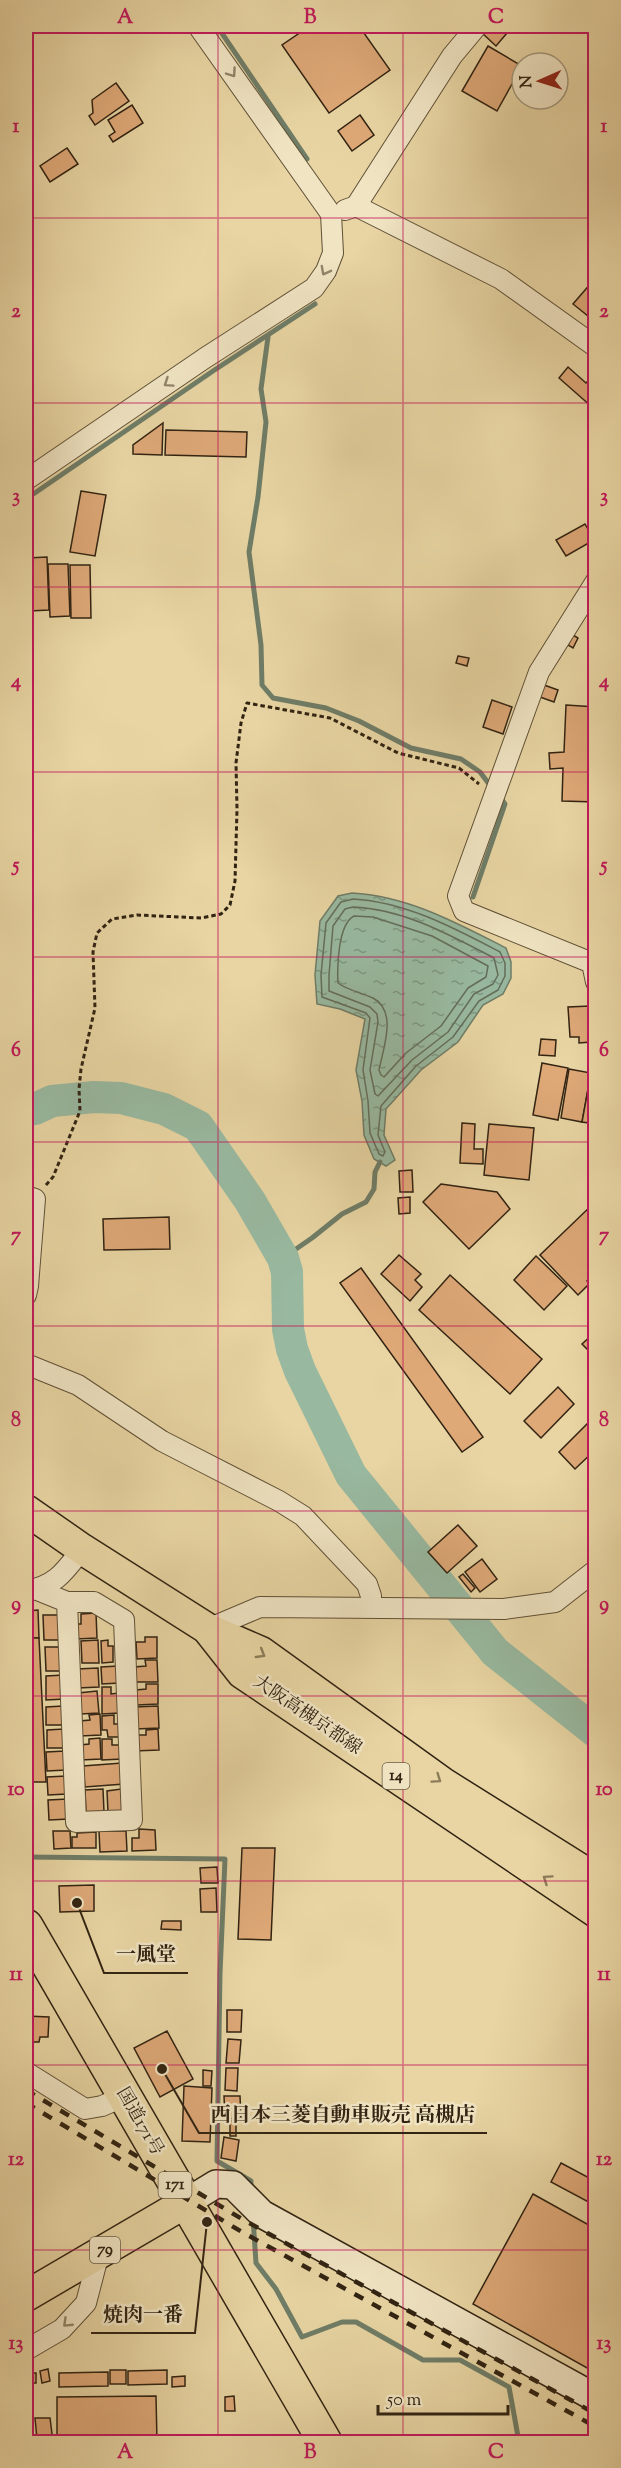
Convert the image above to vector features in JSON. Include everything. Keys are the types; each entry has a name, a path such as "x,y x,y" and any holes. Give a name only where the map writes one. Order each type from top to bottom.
{"highway":[{"name":"国道171号","path":"26,1926 325,2442"}],"main road":[{"name":"大阪高槻京都線","path":"26,1510 82,1549 208,1629 261,1652 443,1784 596,1879"},
{"name":"大阪高槻京都線","path":"208,1629 242,1672 596,1912"},
{"name":"79","path":"26,2296 39,2282 99,2253 185,2203"}],"street":[{"path":"26,480 314,288 326,271 333,253 331,214 198,26"},
{"path":"331,214 356,207 452,56 477,26"},
{"path":"356,207 501,279 596,347"},
{"path":"596,581 539,672 491,799 458,896 464,911 592,963 596,982"},
{"path":"26,1294 30,1198"},
{"path":"26,1364 78,1385 162,1441 279,1501 303,1516 367,1584 371,1596 371,1607"},
{"path":"30,1590 62,1576 82,1549"},
{"path":"208,1629 260,1607 504,1609 555,1602 596,1570"},
{"path":"30,1590 67,1602 94,1602 124,1620 132,1820 76,1822 67,1602"},
{"path":"26,2072 85,2109 102,2106 125,2096"},
{"path":"185,2203 216,2184 232,2184 262,2214 596,2398"},
{"path":"26,2350 62,2329 86,2303 99,2253"}],"path":[{"path":"30,1198 53,1177 80,1111 79,1089 95,1008 93,952 97,933 112,919 137,915 201,918 221,914 230,905 235,871 236,763 241,723 247,703 330,718 398,753 459,768 474,779 491,799"}],"water":[{"path":"352,893 393,899 451,920 506,948 511,962 511,978 503,994 483,1005 458,1042 421,1070 386,1109 384,1135 395,1160 386,1166 374,1159 364,1135 362,1101 356,1070 365,1019 340,1009 317,1004 315,975 320,921 338,896"}],"building":[{"path":"310,26 359,26 390,70 329,113 282,45"},
{"path":"489,26 513,26 496,46 482,33"},
{"path":"488,46 510,59 510,88 497,111 462,91"},
{"path":"116,83 129,101 95,125 89,116 93,113 92,100"},
{"path":"132,105 143,123 113,142 109,136 115,132 108,120"},
{"path":"360,115 374,135 352,151 338,131"},
{"path":"67,148 78,164 50,182 40,166"},
{"path":"592,282 596,284 596,307 588,316 573,304"},
{"path":"568,367 586,383 594,375 596,377 596,403 592,407 559,378"},
{"path":"163,423 162,455 133,454 133,445"},
{"path":"166,430 247,432 246,457 165,455"},
{"path":"81,491 106,495 95,556 70,552"},
{"path":"585,524 594,540 566,556 556,540"},
{"path":"47,557 49,610 29,611 27,558"},
{"path":"48,564 68,564 70,616 50,617"},
{"path":"70,565 90,565 91,618 71,618"},
{"path":"595,612 596,688 592,688"},
{"path":"573,635 578,638 573,648 568,645"},
{"path":"458,656 469,658 467,666 456,663"},
{"path":"544,685 558,690 554,702 540,697"},
{"path":"492,700 512,707 503,734 483,727"},
{"path":"566,705 596,707 596,802 562,801 563,768 550,769 549,753 564,752"},
{"path":"590,1006 591,1042 579,1043 579,1037 570,1037 568,1007"},
{"path":"541,1039 556,1040 555,1056 539,1055"},
{"path":"542,1063 568,1068 558,1120 533,1115"},
{"path":"569,1069 591,1073 582,1122 561,1118"},
{"path":"591,1073 596,1073 596,1124 582,1122"},
{"path":"462,1123 475,1124 474,1149 483,1149 483,1164 460,1163"},
{"path":"489,1124 534,1128 529,1180 484,1175"},
{"path":"412,1170 413,1192 400,1192 399,1171"},
{"path":"441,1184 497,1192 510,1209 469,1249 423,1202"},
{"path":"410,1197 410,1213 399,1214 398,1198"},
{"path":"593,1204 596,1207 596,1272 587,1281 590,1283 578,1295 540,1255"},
{"path":"169,1217 170,1249 104,1250 103,1219"},
{"path":"399,1255 421,1274 415,1280 422,1287 410,1301 381,1274"},
{"path":"536,1256 567,1286 544,1310 514,1280"},
{"path":"361,1268 483,1437 462,1452 340,1283"},
{"path":"450,1275 542,1359 510,1394 419,1310"},
{"path":"593,1334 596,1337 596,1358 582,1344"},
{"path":"558,1387 574,1404 541,1438 524,1421"},
{"path":"594,1417 596,1449 575,1469 559,1452"},
{"path":"458,1525 477,1546 447,1573 428,1552"},
{"path":"482,1559 497,1579 480,1592 465,1572"},
{"path":"463,1574 475,1588 471,1592 459,1577"},
{"path":"38,1610 39,1638 26,1638 26,1611"},
{"path":"96,1613 97,1638 76,1639 75,1624 81,1624 81,1614"},
{"path":"43,1615 59,1615 59,1640 44,1640"},
{"path":"145,1637 157,1637 157,1658 137,1659 136,1642 145,1642"},
{"path":"26,1638 39,1638 46,1782 26,1782"},
{"path":"98,1640 99,1663 82,1663 81,1641"},
{"path":"108,1640 108,1646 113,1646 113,1662 102,1663 101,1641"},
{"path":"45,1647 60,1647 61,1671 46,1671"},
{"path":"145,1660 157,1660 158,1682 135,1682 134,1667 146,1666"},
{"path":"118,1666 119,1683 102,1684 101,1667"},
{"path":"98,1668 99,1687 78,1688 77,1669"},
{"path":"64,1675 65,1699 46,1700 46,1676"},
{"path":"146,1684 158,1684 158,1704 137,1705 136,1690 146,1689"},
{"path":"102,1687 111,1687 111,1694 119,1693 119,1713 102,1714"},
{"path":"97,1691 99,1713 80,1714 78,1693"},
{"path":"63,1706 64,1725 46,1725 46,1707"},
{"path":"158,1706 159,1728 135,1729 134,1707"},
{"path":"100,1714 101,1735 80,1736 80,1721 90,1720 89,1715"},
{"path":"114,1715 114,1724 120,1724 120,1737 108,1737 107,1730 102,1730 102,1716"},
{"path":"64,1729 65,1748 47,1748 47,1730"},
{"path":"158,1729 159,1750 134,1751 133,1735 146,1735 146,1730"},
{"path":"100,1738 101,1759 81,1760 80,1745 89,1744 89,1739"},
{"path":"102,1739 112,1739 112,1745 121,1745 122,1759 102,1760"},
{"path":"65,1751 66,1770 47,1771 46,1752"},
{"path":"122,1763 124,1784 85,1787 83,1766"},
{"path":"66,1776 67,1794 48,1795 47,1777"},
{"path":"103,1789 104,1812 86,1813 85,1790"},
{"path":"121,1789 123,1811 108,1812 107,1791"},
{"path":"68,1799 69,1819 49,1820 48,1800"},
{"path":"139,1829 155,1830 156,1850 132,1851 132,1838 139,1838"},
{"path":"53,1831 70,1831 71,1848 54,1849"},
{"path":"99,1831 126,1831 127,1851 100,1852"},
{"path":"96,1832 96,1848 72,1848 72,1837 77,1837 77,1833"},
{"path":"242,1848 275,1848 271,1940 238,1939"},
{"path":"217,1867 218,1883 201,1883 200,1868"},
{"path":"94,1885 94,1911 60,1912 59,1886"},
{"path":"216,1888 217,1912 201,1912 200,1889"},
{"path":"162,1921 181,1921 181,1930 161,1929"},
{"path":"227,2010 242,2010 241,2032 227,2032"},
{"path":"26,2016 49,2017 48,2037 40,2037 39,2042 26,2042"},
{"path":"167,2031 193,2079 160,2097 134,2048"},
{"path":"228,2039 241,2040 239,2063 226,2063"},
{"path":"226,2068 238,2068 237,2091 225,2090"},
{"path":"203,2070 212,2071 211,2086 203,2086"},
{"path":"184,2086 212,2088 210,2142 182,2141"},
{"path":"224,2096 240,2096 241,2118 225,2119"},
{"path":"230,2121 236,2121 236,2136 230,2136"},
{"path":"224,2137 239,2140 236,2161 221,2158"},
{"path":"561,2163 591,2179 596,2168 596,2206 551,2182"},
{"path":"533,2194 596,2229 596,2373 473,2304"},
{"path":"48,2369 50,2381 42,2383 40,2371"},
{"path":"110,2370 126,2370 126,2384 110,2384"},
{"path":"167,2370 167,2384 128,2385 128,2371"},
{"path":"108,2372 108,2386 59,2387 59,2373"},
{"path":"26,2373 36,2373 36,2383 26,2383"},
{"path":"185,2376 185,2386 172,2387 172,2377"},
{"path":"156,2396 157,2442 57,2442 57,2397"},
{"path":"234,2396 235,2411 225,2411 225,2397"},
{"path":"35,2418 50,2418 53,2442 31,2442 31,2439 37,2439"}],"waterway":[{"path":"217,26 307,159"},
{"path":"26,499 315,304"},
{"path":"268,337 261,389 266,422 249,552 261,645 262,685 273,698 326,708 359,721 411,748 461,759 480,772 492,788"},
{"path":"473,897 505,804 500,797"},
{"path":"26,1111 52,1101 94,1097 121,1098 164,1109 198,1126 250,1201 283,1258 287,1272 288,1329 292,1349 300,1371 351,1475 495,1652 596,1732"},
{"path":"55,1112 109,1108 169,1122 198,1141 273,1265 277,1277 276,1329 288,1371 341,1479 439,1602"},
{"path":"26,1142 35,1109"},
{"path":"283,1258 342,1214 366,1202 374,1189 375,1172 380,1162"},
{"path":"449,1614 484,1657 596,1746"},
{"path":"26,1857 225,1859 220,1973 217,2161 251,2181 251,2188"},
{"path":"253,2218 256,2263 276,2289 302,2337 342,2322 356,2322 423,2360 460,2360 509,2387 519,2442"}],"railway":[{"path":"26,2090 242,2219 596,2414"},
{"path":"26,2103 242,2232 596,2427"}],"place":[{"name":"一風堂","path":"77,1903"},
{"name":"西日本三菱自動車販売 高槻店","path":"162,2069"},
{"name":"焼肉一番","path":"207,2222"}]}
